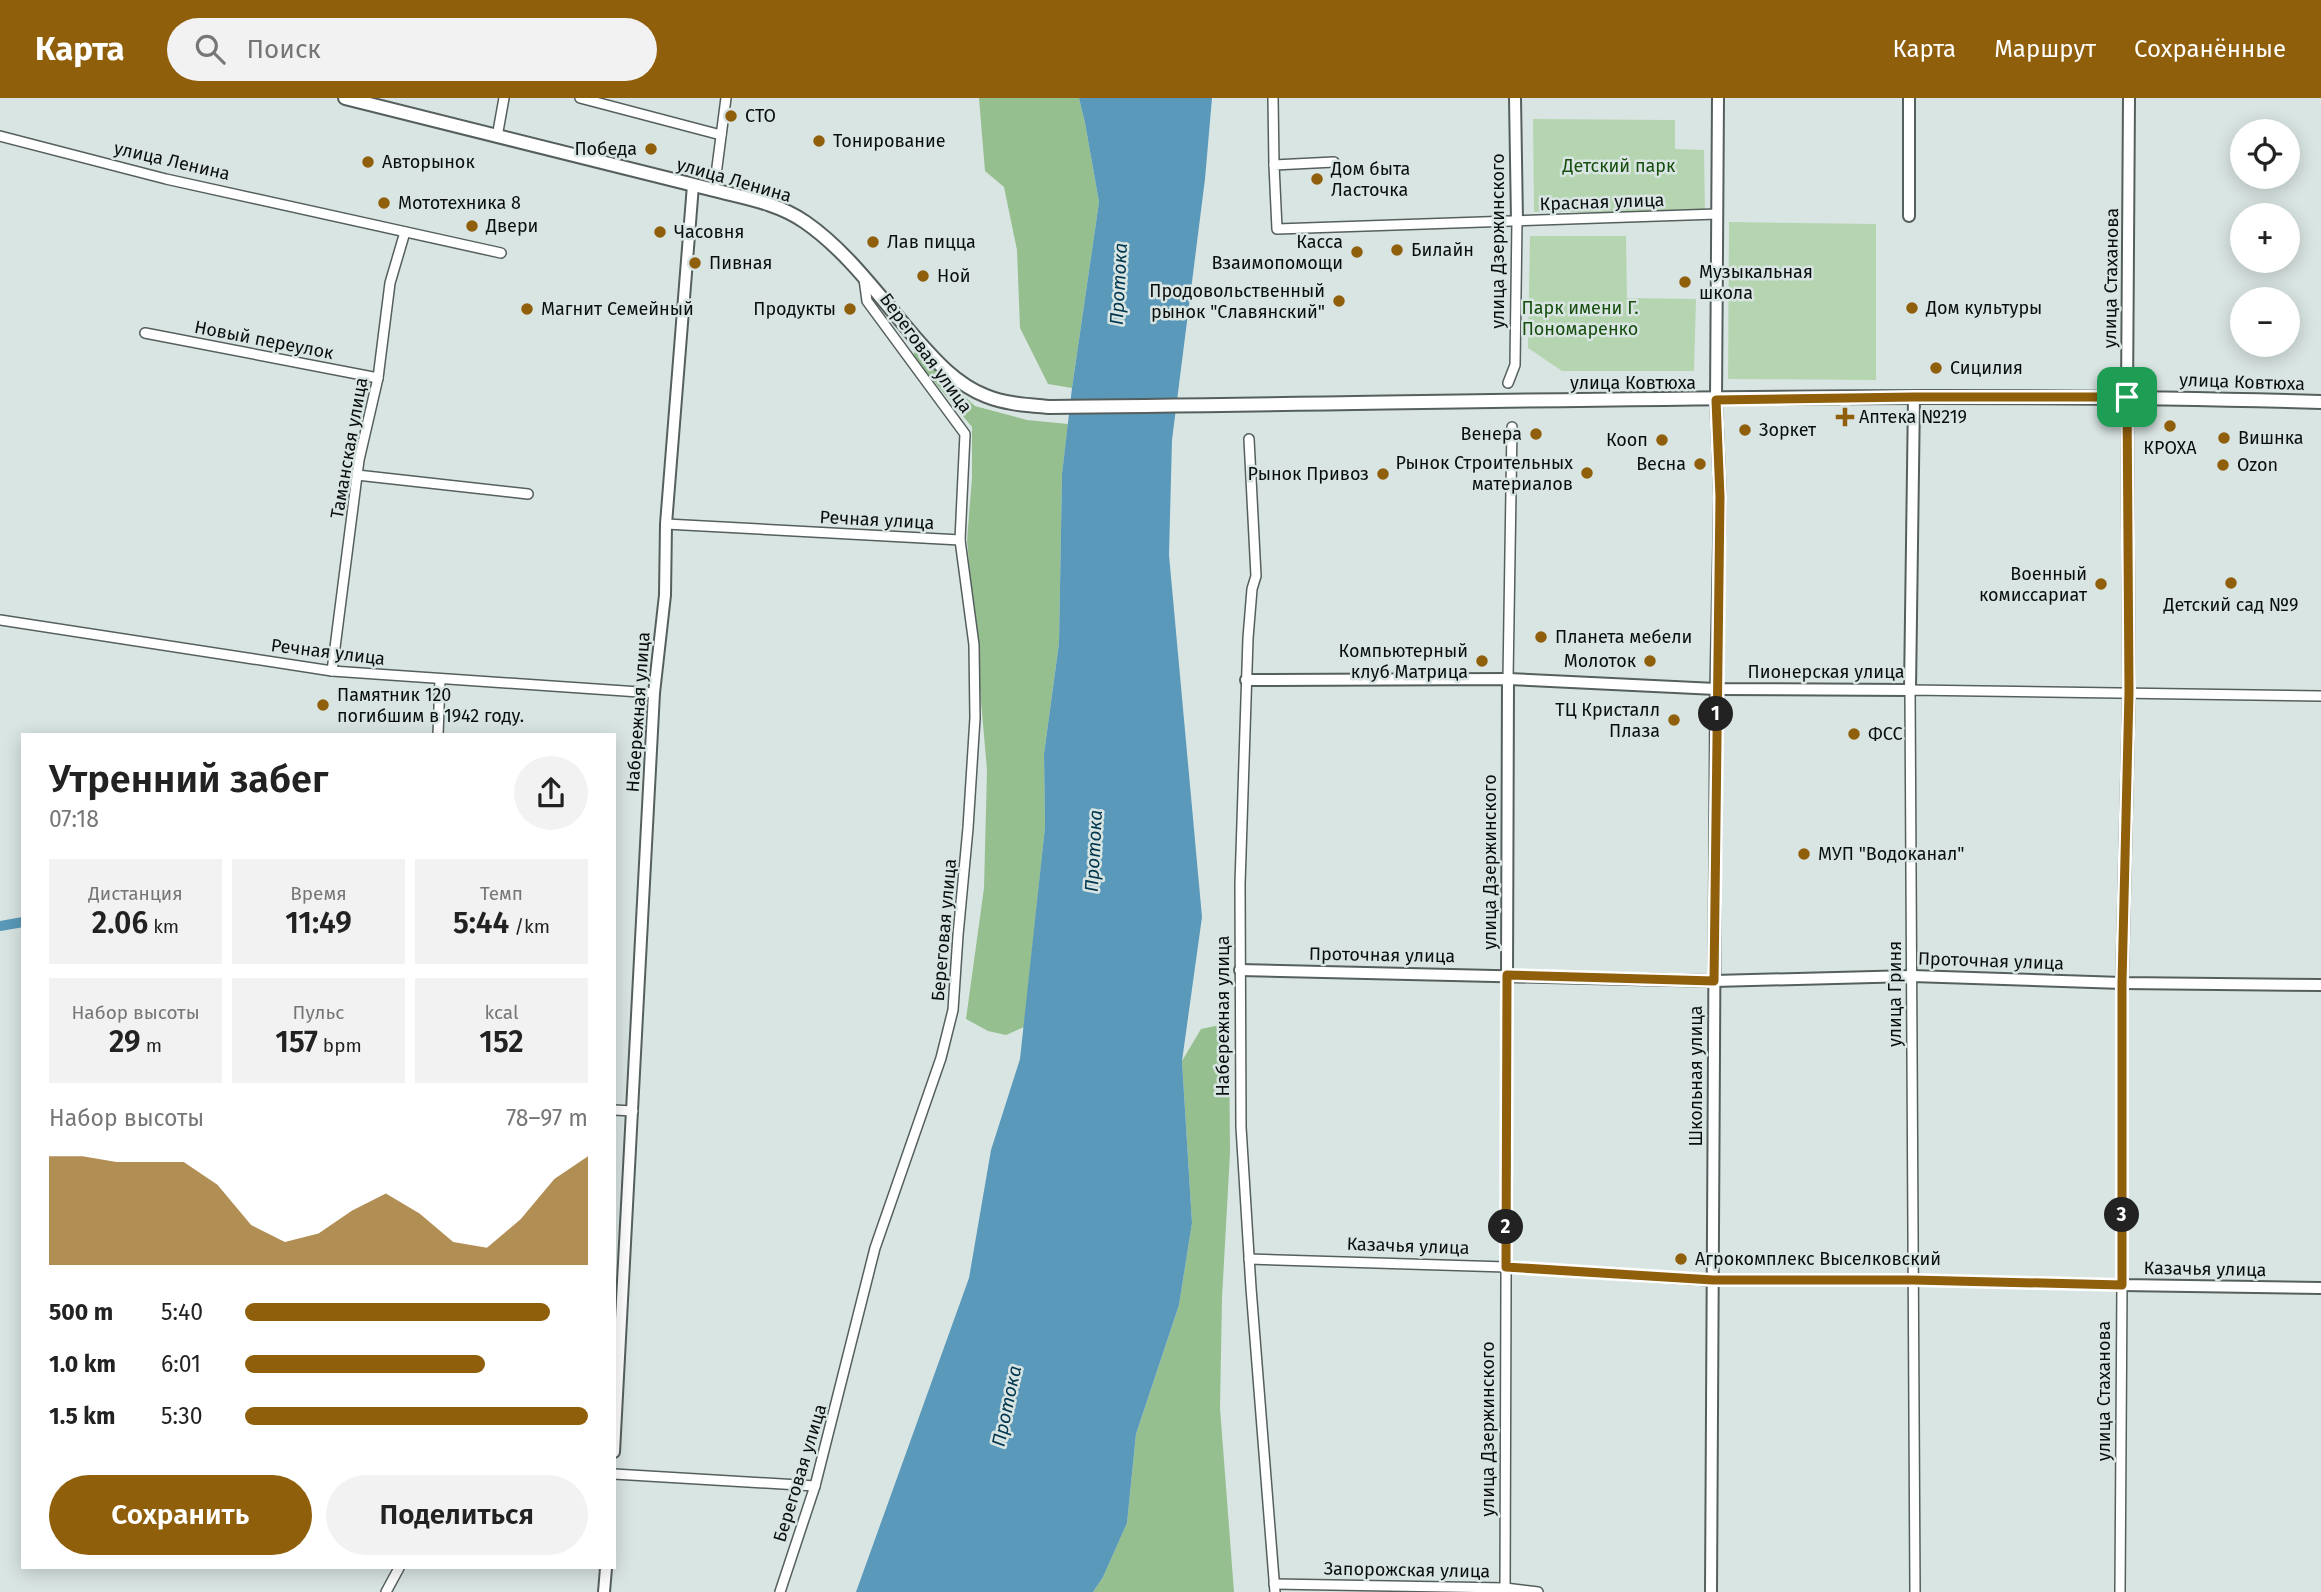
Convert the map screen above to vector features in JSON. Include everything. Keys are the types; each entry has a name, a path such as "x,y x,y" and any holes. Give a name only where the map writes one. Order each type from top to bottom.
{"main road":[{"name":"улица Ленина","path":"345,98 769,204 791,213 825,239 936,361 967,386 1011,404 1049,407"},
{"name":"улица Ковтюха","path":"1049,407 1914,397 2127,397 2321,402"}],"street":[{"path":"497,137 504,98"},
{"path":"580,98 721,135"},
{"path":"714,190 726,98"},
{"path":"1273,98 1274,165 1334,162"},
{"name":"улица Дзержинского","path":"1508,383 1515,365 1515,98"},
{"name":"Школьная улица","path":"1711,1592 1716,689 1720,497 1716,400 1718,98"},
{"path":"1909,98 1909,216"},
{"name":"улица Стаханова","path":"2120,1592 2122,983 2129,692 2129,98"},
{"name":"улица Ленина","path":"0,136 166,179 501,253"},
{"name":"Красная улица","path":"1274,165 1277,229 1717,214"},
{"name":"Набережная улица","path":"616,1418 654,693 665,595 666,524 693,185"},
{"name":"Таманская улица","path":"332,671 357,475 378,378 390,283 405,232"},
{"name":"Береговая улица","path":"780,1592 815,1486 875,1248 941,1058 953,1010 975,718 974,645 960,540 965,434 867,301 864,279"},
{"name":"Новый переулок","path":"145,333 378,378"},
{"name":"улица Гриня","path":"1914,397 1910,690 1915,1592"},
{"name":"улица Дзержинского","path":"1505,1590 1508,679 1512,427"},
{"name":"Набережная улица","path":"1249,439 1256,576 1252,589 1247,680 1240,884 1241,1127 1275,1588"},
{"path":"357,475 528,494"},
{"name":"Речная улица","path":"666,524 960,540"},
{"name":"Речная улица","path":"0,620 332,671 654,693"},
{"name":"Пионерская улица","path":"1247,680 1508,679 1716,689 2321,696"},
{"path":"438,733 440,680"},
{"name":"Проточная улица","path":"1240,970 1714,981 1912,976 2122,983 2321,985"},
{"path":"616,1110 634,1111"},
{"name":"Казачья улица","path":"1250,1259 1506,1267 1713,1280 1913,1280 2321,1289"},
{"path":"616,1474 815,1486"},
{"path":"386,1592 398,1569"},
{"path":"604,1592 606,1569"},
{"name":"Запорожская улица","path":"1275,1588 1538,1592"}],"green space":[{"path":"979,98 1079,98 1099,202 1072,388 1048,384 1020,328 1017,250 1004,187 985,171"},
{"name":"Детский парк","path":"1533,119 1675,120 1675,149 1704,150 1705,212 1534,212"},
{"path":"1729,222 1876,224 1876,380 1728,379"},
{"name":"Парк имени Г. Пономаренко","path":"1530,236 1626,236 1627,298 1696,299 1694,371 1562,371 1528,348"},
{"path":"915,351 975,406 1027,420 1068,424 1062,474 1059,643 1044,754 1045,827 1024,1027 1006,1035 988,1031 966,1019 984,888 987,770 967,540 972,478 972,427 913,356"},
{"path":"1229,1023 1230,1153 1222,1298 1220,1408 1234,1592 1093,1592 1103,1577 1127,1523 1136,1434 1179,1305 1192,1223 1182,1061 1201,1029"}],"water":[{"name":"Протока","path":"1079,98 1212,98 1205,179 1172,440 1169,555 1202,917 1182,1061 1192,1223 1179,1305 1136,1434 1127,1523 1103,1577 1093,1592 856,1592 969,1278 991,1150 1020,1059 1045,827 1044,754 1059,643 1062,474 1099,202"}],"waterway":[{"path":"0,926 21,922"}],"place":[{"name":"СТО","path":"731,116"},
{"name":"Тонирование","path":"819,141"},
{"name":"Победа","path":"651,149"},
{"name":"Авторынок","path":"368,162"},
{"name":"Дом быта Ласточка","path":"1317,179"},
{"name":"Мототехника 8","path":"384,203"},
{"name":"Двери","path":"472,226"},
{"name":"Часовня","path":"660,232"},
{"name":"Лав пицца","path":"873,242"},
{"name":"Билайн","path":"1397,250"},
{"name":"Касса Взаимопомощи","path":"1357,252"},
{"name":"Пивная","path":"695,263"},
{"name":"Ной","path":"923,276"},
{"name":"Музыкальная школа","path":"1685,282"},
{"name":"Продовольственный рынок \"Славянский\"","path":"1339,301"},
{"name":"Дом культуры","path":"1912,308"},
{"name":"Магнит Семейный","path":"527,309"},
{"name":"Продукты","path":"850,309"},
{"name":"Сицилия","path":"1936,368"},
{"name":"Аптека №219","path":"1845,417"},
{"name":"КРОХА","path":"2170,426"},
{"name":"Зоркет","path":"1745,430"},
{"name":"Венера","path":"1536,434"},
{"name":"Вишнка","path":"2224,438"},
{"name":"Кооп","path":"1662,440"},
{"name":"Весна","path":"1700,464"},
{"name":"Ozon","path":"2223,465"},
{"name":"Рынок Строительных материалов","path":"1587,473"},
{"name":"Рынок Привоз","path":"1383,474"},
{"name":"Детский сад №9","path":"2231,583"},
{"name":"Военный комиссариат","path":"2101,584"},
{"name":"Планета мебели","path":"1541,637"},
{"name":"Компьютерный клуб Матрица","path":"1482,661"},
{"name":"Молоток","path":"1650,661"},
{"name":"Памятник 120 погибшим в 1942 году.","path":"323,705"},
{"name":"ТЦ Кристалл Плаза","path":"1674,720"},
{"name":"ФСС","path":"1854,734"},
{"name":"МУП \"Водоканал\"","path":"1804,854"},
{"name":"Агрокомплекс Выселковский","path":"1681,1259"}],"route":[{"path":"2127,397 2129,692 2122,983 2122,1285 1913,1280 1713,1280 1506,1267 1507,975 1714,981 1720,497 1716,400 2127,397"}]}
